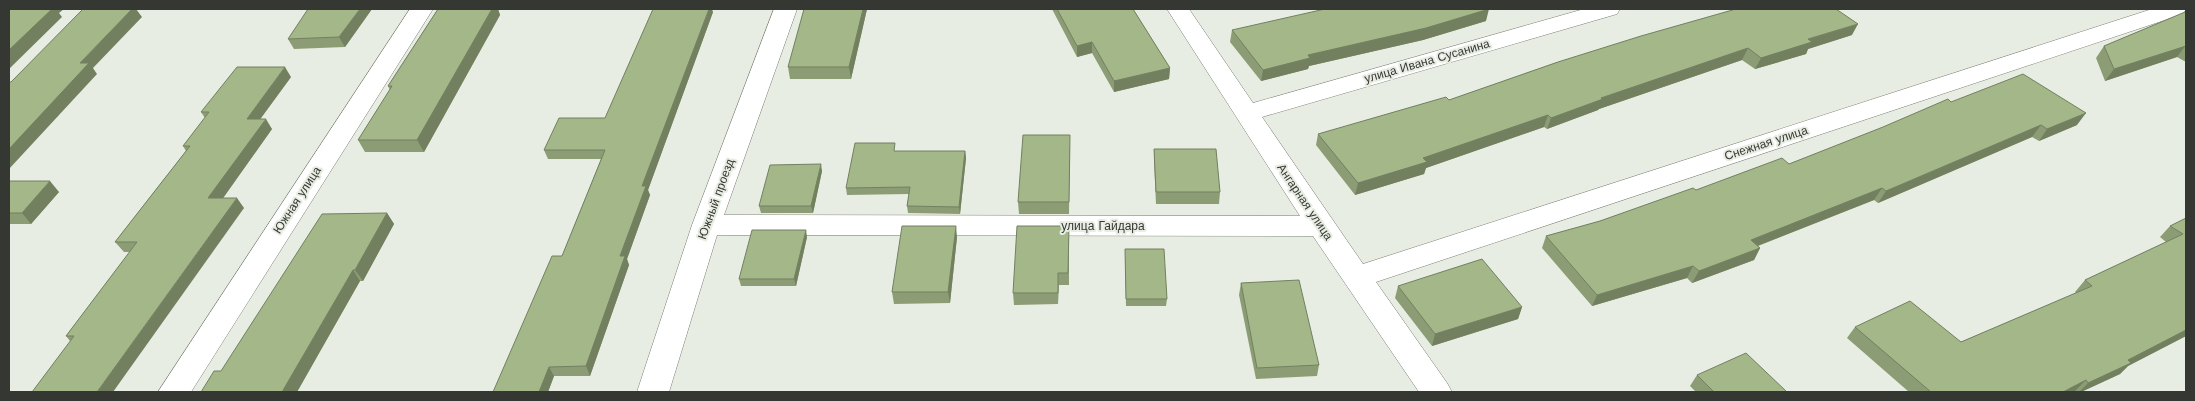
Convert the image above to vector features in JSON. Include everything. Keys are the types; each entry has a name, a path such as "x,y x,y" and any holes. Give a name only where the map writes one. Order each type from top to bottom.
{"street":[{"name":"Южная улица","path":"174,392 421,9"},
{"name":"Южный проезд","path":"653,392 706,225 785,9"},
{"name":"Ангарная улица","path":"1178,9 1321,226 1436,392"},
{"name":"улица Ивана Сусанина","path":"1246,113 1609,9"},
{"name":"Снежная улица","path":"1358,277 2174,9"},
{"name":"улица Гайдара","path":"706,225 1321,226"}],"building":[{"path":"9,9 52,9 9,50"},
{"path":"83,9 132,9 80,63 89,63 9,149 9,82"},
{"path":"308,9 360,9 339,37 288,39"},
{"path":"438,9 492,9 417,140 358,140 392,86 388,86"},
{"path":"653,9 709,9 642,186 646,186 620,256 625,256 586,366 549,367 539,392 493,392 552,256 562,256 605,150 544,150 559,118 605,118"},
{"path":"804,9 863,9 849,67 788,67"},
{"path":"1057,9 1133,9 1170,68 1114,81 1092,42 1077,46"},
{"path":"1325,9 1489,9 1426,28 1308,55 1310,58 1263,70 1232,30"},
{"path":"1736,9 1836,9 1858,24 1808,39 1812,42 1761,58 1748,48 1601,98 1603,99 1551,118 1548,115 1423,158 1427,162 1358,183 1318,134 1446,97 1449,100 1558,62"},
{"path":"2185,12 2186,46 2114,69 2104,46"},
{"path":"237,67 285,67 247,119 266,119 208,198 237,198 97,392 32,392 74,336 66,336 137,242 115,242 190,146 183,146 209,112 201,112"},
{"path":"2023,74 2086,113 2047,129 2041,125 1886,191 1882,188 1751,240 1760,248 1699,271 1693,266 1597,295 1546,236 1600,221 1693,188 1696,190 1782,158 1789,164 1948,99 1951,102"},
{"path":"1023,135 1070,135 1069,202 1018,202"},
{"path":"855,143 895,143 894,151 965,151 959,207 907,206 910,187 846,188"},
{"path":"1154,149 1216,149 1220,192 1156,192"},
{"path":"821,164 811,206 759,206 770,165"},
{"path":"9,181 50,181 22,213 9,213"},
{"path":"387,213 282,392 201,392 214,371 221,371 322,214"},
{"path":"2186,218 2186,330 2128,360 2131,363 2088,383 2086,380 2063,392 1931,392 1855,327 1910,301 1961,342 2092,286 2085,280 2183,234 2170,226"},
{"path":"902,226 956,226 948,292 892,292"},
{"path":"1017,226 1069,226 1068,273 1058,273 1058,293 1013,293"},
{"path":"752,230 806,230 794,279 739,279"},
{"path":"1125,249 1164,249 1167,299 1126,299"},
{"path":"1482,259 1522,307 1435,334 1398,286"},
{"path":"1299,280 1319,365 1257,368 1241,283"},
{"path":"1746,353 1787,392 1714,392 1697,375"}]}
